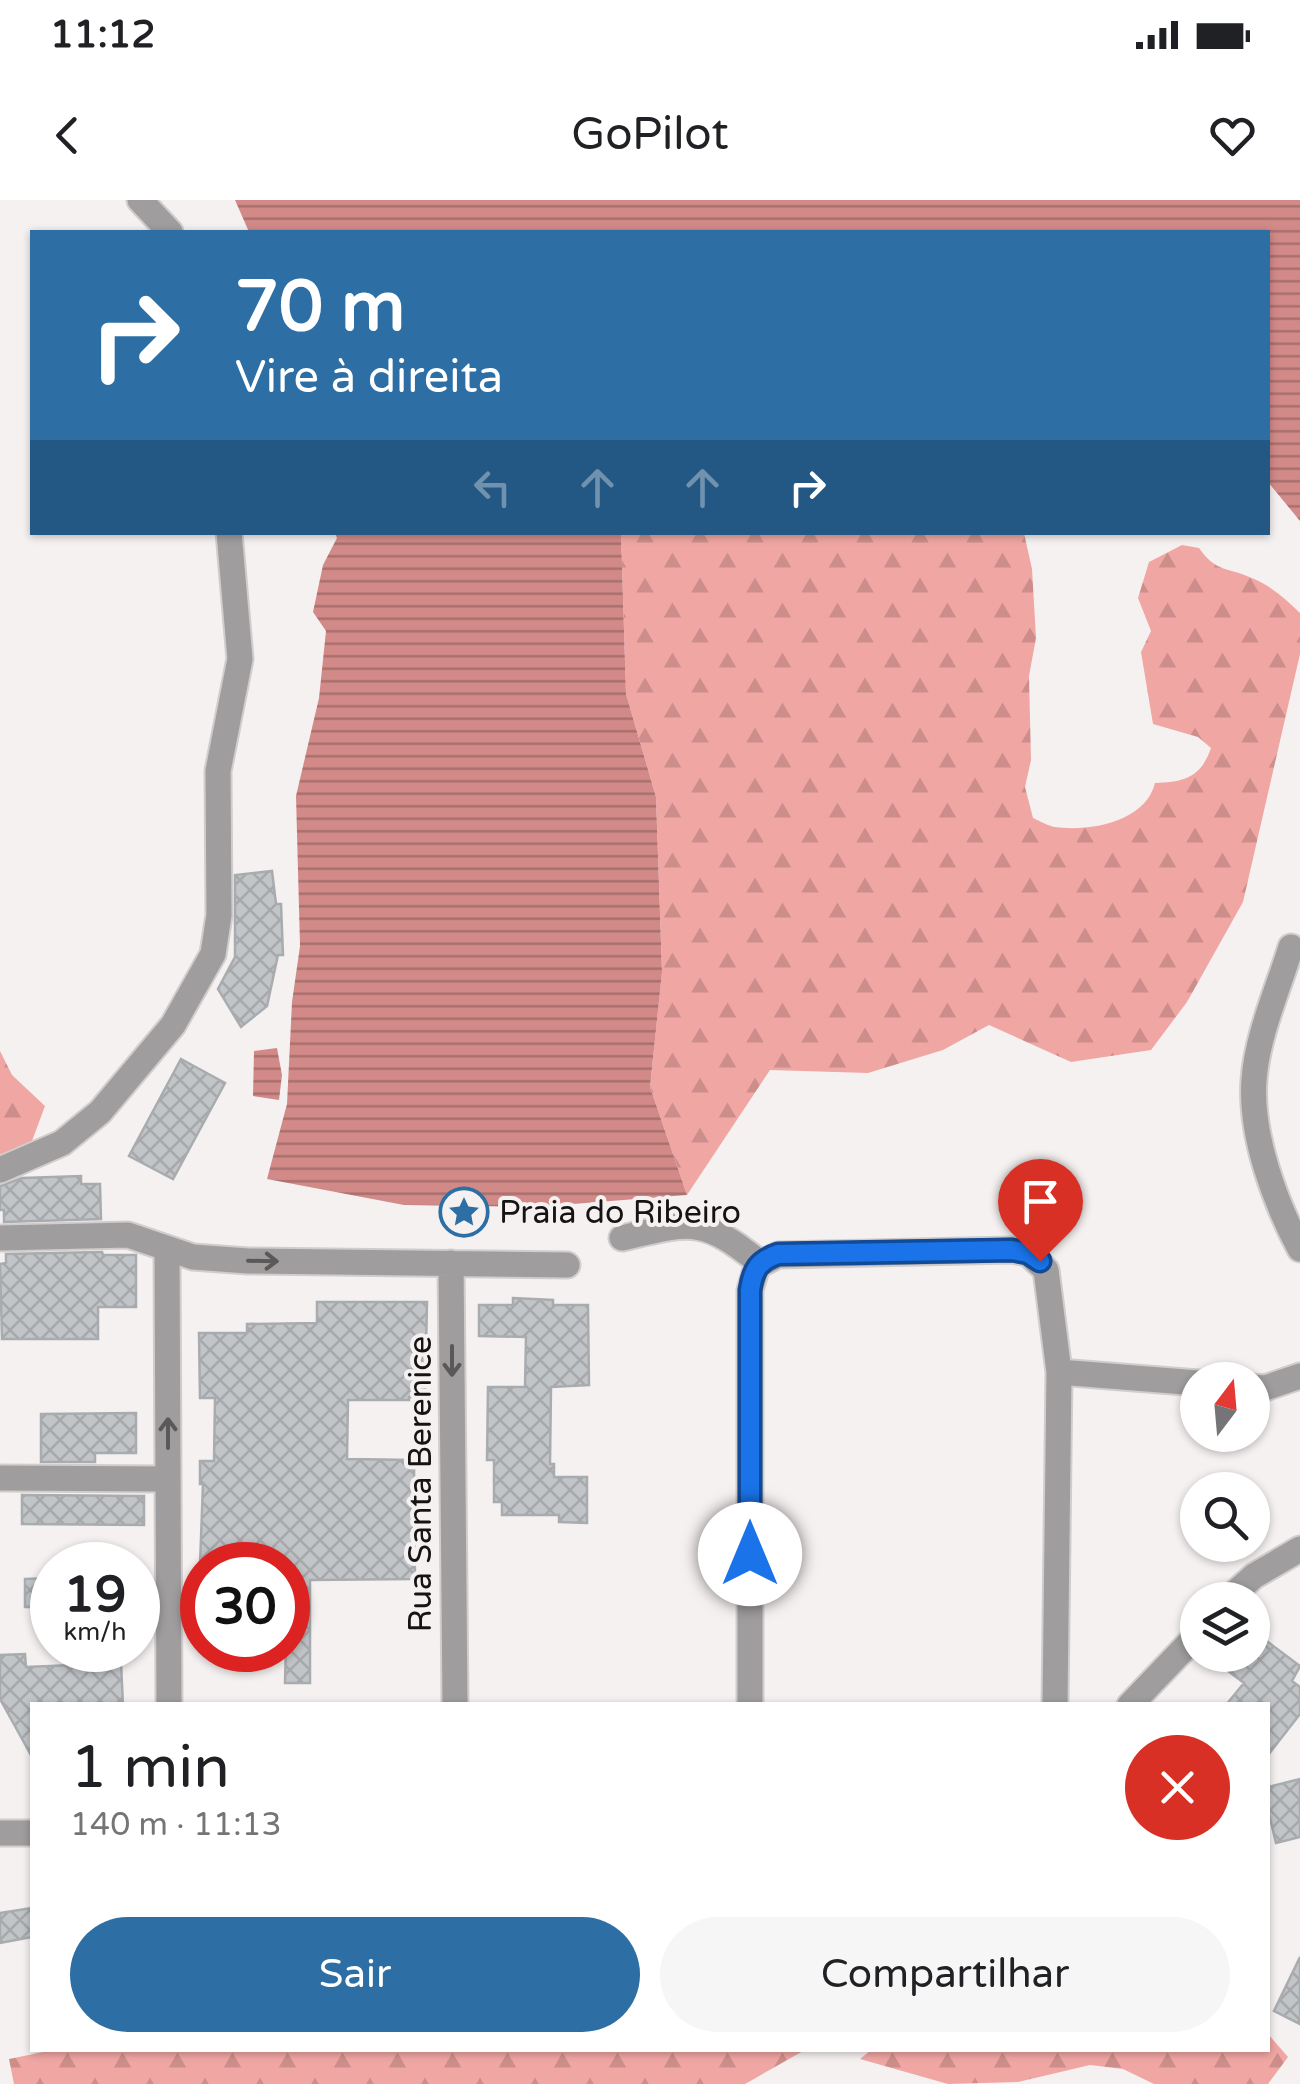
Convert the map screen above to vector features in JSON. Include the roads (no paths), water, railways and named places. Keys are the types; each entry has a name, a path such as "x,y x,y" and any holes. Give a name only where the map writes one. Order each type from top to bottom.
{"street":[{"path":"140,200 168,230"},
{"path":"0,1170 62,1143 100,1112 172,1025 214,954 219,915 218,771 240,659 229,535"},
{"path":"1291,947 1254,1080 1255,1112 1270,1183 1300,1249"},
{"path":"622,1238 688,1224 711,1228 760,1263"},
{"path":"0,1238 128,1235 193,1256 248,1261 567,1265"},
{"path":"167,1249 169,1702"},
{"path":"750,1702 750,1290 760,1263 778,1254 1012,1250 1028,1253 1046,1270 1058,1372 1054,1702"},
{"name":"Rua Santa Berenice","path":"451,1263 454,1702"},
{"path":"1058,1372 1180,1382"},
{"path":"1270,1386 1300,1376"},
{"path":"0,1478 168,1480"},
{"path":"1248,1582 1300,1549"},
{"path":"1133,1702 1180,1653"},
{"path":"0,1833 30,1832"}],"place":[{"name":"Praia do Ribeiro","path":"464,1212"}]}
